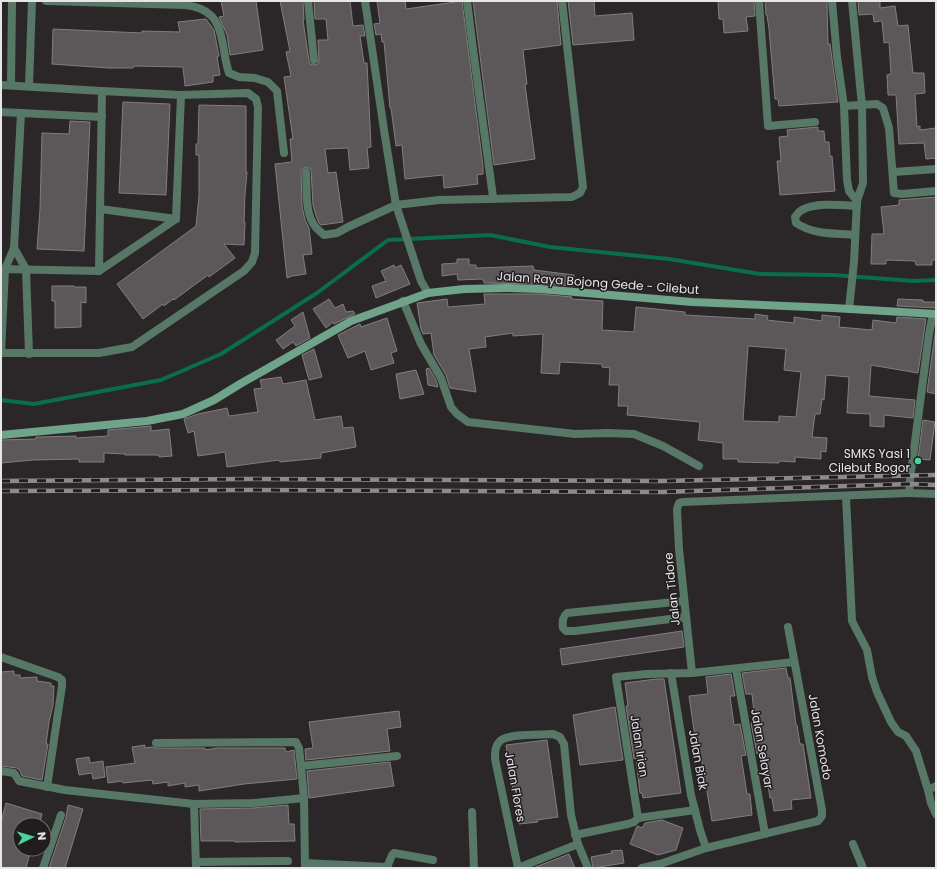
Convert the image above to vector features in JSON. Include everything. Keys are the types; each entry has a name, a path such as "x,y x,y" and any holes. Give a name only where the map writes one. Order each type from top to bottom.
{"main road":[{"name":"Jalan Raya Bojong Gede - Cilebut","path":"1,435 147,421 183,414 214,400 351,321 428,293 464,289 506,288 692,302 850,305 935,314"}],"street":[{"path":"11,85 12,1"},
{"path":"29,86 32,1"},
{"path":"46,1 186,5 202,9 215,19 221,33 224,56 229,73 239,78 255,78 268,82 277,92 284,153"},
{"path":"308,1 314,60"},
{"path":"366,1 396,206 421,281 428,293"},
{"path":"467,1 493,197"},
{"path":"306,172 309,214 316,228 324,235 337,233 396,206 439,200 493,197 572,196 580,193 583,187 562,1"},
{"path":"759,1 768,126 815,122"},
{"path":"832,1 837,57 844,106 847,180 849,191 857,204"},
{"path":"850,305 857,204 863,183 862,106 852,1"},
{"path":"1,85 181,95 248,93 256,99 258,107 255,253 252,262 244,271 132,348 99,353 1,353 3,269 14,248 21,113"},
{"path":"99,271 102,91"},
{"path":"176,219 181,95"},
{"path":"844,106 876,104 883,108 889,128 894,172 894,193 902,194 936,191"},
{"path":"1,112 102,117"},
{"path":"894,172 936,169"},
{"path":"855,235 823,233 804,228 796,223 795,217 801,210 810,207 857,204"},
{"path":"100,209 176,219"},
{"path":"3,269 99,271 176,219"},
{"path":"14,248 26,270 29,354"},
{"path":"403,301 421,344 441,378 451,407 457,414 468,422 575,434 634,434 663,446 699,466"},
{"path":"908,493 929,334 935,314"},
{"path":"936,494 908,493 846,496 852,620 867,650 877,692 891,722 898,732 906,736 916,751 931,803 936,814"},
{"name":"Jalan Tidore","path":"692,673 684,601 677,509 679,503 846,496"},
{"path":"684,601 567,614 564,616 562,621 562,628 566,631 575,631 686,617"},
{"name":"Jalan Komodo","path":"765,834 818,821 822,816 788,627"},
{"path":"1,657 58,677 62,680 48,787"},
{"path":"671,673 692,673 794,662"},
{"name":"Jalan Selayar","path":"736,669 765,834"},
{"name":"Jalan Irian","path":"638,818 616,677 671,673"},
{"name":"Jalan Biak","path":"671,673 695,810 706,848"},
{"name":"Jalan Flores","path":"518,868 495,759 495,748 500,741 510,737 553,734 560,737 564,744 571,815 575,835"},
{"path":"156,743 296,742 299,748 304,798 305,866 384,867 388,865 394,853 433,860"},
{"path":"301,766 396,756"},
{"path":"1,771 14,773 18,780 48,787 194,804 253,803 304,798"},
{"path":"928,790 936,786"},
{"path":"194,804 196,865 288,861"},
{"path":"588,868 575,835 628,824 634,822 638,818 695,810"},
{"path":"472,812 474,868"},
{"path":"43,868 60,815"},
{"path":"642,868 662,866 706,848 765,834"},
{"path":"518,868 578,844"},
{"path":"853,844 863,868"}],"building":[{"path":"221,1 256,1 263,50 230,55 227,35 219,17 224,16"},
{"path":"280,1 303,1 303,20 309,61 310,64 314,65 318,64 319,60 318,40 328,40 326,19 315,19 314,1 350,1 353,26 363,25 365,36 360,36 364,63 367,63 371,147 367,148 369,168 350,170 348,148 325,149 328,173 336,172 343,222 321,225 319,223 313,205 311,169 306,167 301,169 302,206 305,220 309,228 312,254 303,255 306,274 287,278 275,164 292,162 290,139 293,139 284,77 291,76 286,52 290,51"},
{"path":"377,1 405,1 406,9 462,1 483,166 483,174 477,175 478,184 444,188 443,175 405,179 402,145 396,146 390,108 384,42 382,42 381,34 376,35 374,24 380,23"},
{"path":"473,1 557,1 561,45 523,50 527,84 525,85 535,159 494,165"},
{"path":"568,1 594,1 595,16 632,13 634,40 573,45"},
{"path":"718,1 754,1 755,16 746,17 748,31 724,33 723,19 719,19"},
{"path":"765,1 827,1 828,44 830,44 838,102 779,106 778,99 775,99"},
{"path":"858,1 880,1 880,8 895,6 898,26 908,25 913,73 924,73 925,93 915,94 917,127 920,126 920,130 936,128 936,158 926,159 924,143 899,144 896,95 888,95 887,75 891,74 889,42 884,43 882,21 874,22 873,14 859,15"},
{"path":"206,19 214,30 219,56 217,57 220,75 213,76 213,82 185,86 183,67 134,66 133,68 109,68 52,64 53,29 142,33 142,31 180,32 178,22"},
{"path":"123,102 170,104 166,195 119,193"},
{"path":"199,105 246,106 247,172 244,245 224,244 235,258 209,277 208,275 174,300 173,299 164,306 163,304 143,319 117,284 196,226 199,196 199,155 196,155 196,144 198,144"},
{"path":"70,121 90,122 84,251 37,249 40,209 42,133 69,134"},
{"path":"818,127 818,131 824,131 825,142 829,142 830,157 832,156 835,191 780,195 777,161 781,161 779,137 788,136 787,130"},
{"path":"936,197 936,260 932,260 932,265 916,265 915,261 886,260 886,264 871,264 872,234 884,234 881,207 899,205 899,200"},
{"path":"457,259 469,259 469,265 476,265 476,268 533,266 534,270 574,275 573,286 484,283 483,279 458,280 457,274 442,276 442,264 457,263"},
{"path":"394,265 395,268 401,265 410,284 376,298 372,286 386,281 381,271"},
{"path":"52,286 86,287 86,303 81,302 81,327 55,328 55,301 52,301"},
{"path":"484,294 540,294 572,297 571,299 603,301 602,330 634,332 636,307 685,312 685,315 755,319 755,314 768,316 767,320 794,323 794,317 822,321 822,315 840,317 839,327 872,330 873,320 896,323 897,317 926,319 918,373 871,365 869,396 915,400 913,418 884,415 884,427 870,426 870,414 847,413 849,377 826,375 824,400 822,399 820,414 815,414 812,437 827,438 826,452 821,451 821,459 795,457 795,462 779,461 779,463 738,462 738,459 723,459 723,443 698,440 700,422 627,415 628,406 618,406 619,385 609,385 610,368 602,367 602,364 560,362 559,374 541,373 543,334 513,336 513,333 485,337 486,347 469,349 476,392 450,388 446,375 434,355 431,333 423,334 421,329 417,303 447,299 448,307 485,304","holes":["748,346 786,349 784,370 801,372 796,417 779,416 779,422 743,421"]},
{"path":"329,299 335,308 343,304 346,312 353,311 355,314 334,324 333,322 326,328 313,309"},
{"path":"898,299 936,302 936,308 897,306"},
{"path":"303,312 310,338 296,346 293,342 283,349 276,340 295,326 291,320"},
{"path":"387,318 397,351 391,353 394,363 371,370 365,351 348,358 338,335 360,324 361,327"},
{"path":"936,327 936,394 927,392"},
{"path":"314,349 322,377 309,380 302,355"},
{"path":"429,368 438,387 428,385 426,369"},
{"path":"416,370 424,394 400,399 396,374"},
{"path":"281,377 283,384 306,380 315,420 341,416 343,428 353,427 356,447 321,453 321,458 280,462 279,460 227,467 225,452 198,456 194,431 188,433 184,419 198,414 227,408 229,416 258,412 254,389 262,388 260,380"},
{"path":"923,420 935,422 930,460 918,459"},
{"path":"151,426 151,431 169,429 172,456 159,457 159,455 125,455 104,453 104,462 79,462 79,459 33,460 1,463 1,440 36,439 36,437 76,436 76,438 108,436 108,430"},
{"path":"682,631 684,647 562,665 560,649"},
{"path":"786,668 788,678 790,678 800,744 803,744 811,798 791,800 792,809 774,811 772,798 770,798 763,753 757,754 751,723 755,722 752,694 746,694 742,673"},
{"path":"14,671 14,675 20,675 20,678 37,677 37,681 51,683 51,686 54,686 53,705 49,722 46,744 48,744 42,780 22,776 17,768 1,766 1,672"},
{"path":"731,674 735,696 730,696 734,725 740,724 746,755 741,756 747,794 750,794 752,815 712,821 700,751 698,751 695,737 689,696 708,694 706,677"},
{"path":"664,679 681,793 643,798 642,793 640,793 636,758 634,759 626,706 628,706 625,683"},
{"path":"615,707 623,760 580,765 573,715"},
{"path":"399,711 401,727 387,729 390,751 306,760 305,749 313,748 309,722"},
{"path":"547,740 558,817 537,820 538,822 519,824 506,745"},
{"path":"145,745 145,748 205,748 205,750 217,748 285,748 286,752 294,750 297,779 244,784 199,791 199,785 185,787 185,783 168,786 168,782 153,784 152,780 108,783 106,767 135,763 132,747"},
{"path":"89,757 90,763 103,761 105,777 93,779 92,773 79,775 76,759"},
{"path":"390,762 394,786 309,798 307,771"},
{"path":"6,803 42,814 41,817 12,817 12,857 29,857 26,868 1,868 1,822"},
{"path":"68,805 83,809 65,868 49,868 66,817"},
{"path":"288,805 289,824 294,824 295,841 201,841 200,809 253,808"},
{"path":"662,820 683,828 676,850 658,855 630,844 637,826 642,828 645,823"},
{"path":"622,850 624,863 593,868 591,857 612,853 611,851"},
{"path":"569,854 575,868 533,868"}],"waterway":[{"path":"1,400 34,404 161,380 221,354 317,293 388,240 490,235 550,247 669,259 760,274 834,275 913,281 936,280"}],"railway":[{"path":"1,481 249,479 663,481 936,475"},
{"path":"1,491 250,490 661,492 910,484 936,485"}],"place":[{"name":"SMKS Yasi 1 Cilebut Bogor","path":"918,461"}]}
